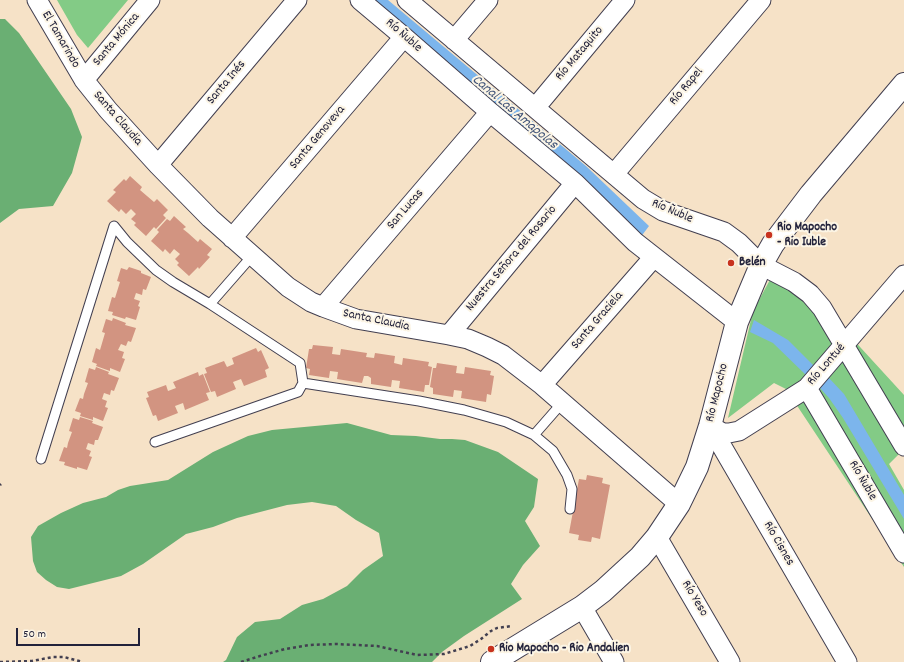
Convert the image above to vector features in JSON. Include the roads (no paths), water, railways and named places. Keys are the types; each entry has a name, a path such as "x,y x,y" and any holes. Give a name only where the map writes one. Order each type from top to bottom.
{"street":[{"name":"El Tamarindo","path":"36,0 84,80"},
{"name":"Santa Mónica","path":"84,80 150,0"},
{"name":"Santa Inés","path":"158,165 297,0"},
{"name":"Río Ñuble","path":"360,0 575,183 635,242 737,322"},
{"name":"Río Ñuble","path":"407,0 652,205 663,211 724,232 739,243 762,265 794,282 810,294 822,308 902,438"},
{"path":"454,40 488,0"},
{"name":"Río Mataquito","path":"535,108 625,0"},
{"name":"Río Rapel","path":"614,174 761,0"},
{"name":"Santa Genoveva","path":"232,238 404,37"},
{"name":"Santa Claudia","path":"84,80 103,105 158,165 210,218 288,287 311,302 356,319 468,339 497,352 542,385 679,504"},
{"name":"Río Mapocho","path":"493,662 582,606 603,591 640,557 657,537 679,504 697,467 710,426 737,322 773,244 811,194 904,84"},
{"name":"San Lucas","path":"323,307 490,112"},
{"name":"Nuestra Señora del Rosario","path":"449,335 575,183"},
{"name":"Santa Graciela","path":"542,385 654,257"},
{"name":"Río Lontué","path":"710,426 723,433 739,431 807,388 904,275"},
{"name":"Río Ñuble","path":"807,388 904,553"},
{"name":"Río Cisnes","path":"710,426 847,662"},
{"name":"Río Yeso","path":"657,537 730,662"},
{"path":"582,606 614,662"}],"lane":[{"path":"40,460 114,226 136,251 156,270 300,363 304,383 298,392 154,442"},
{"path":"210,304 252,256"},
{"path":"304,383 419,401 464,410 506,422 534,435 553,451 567,474 572,489 570,509"},
{"path":"534,435 562,403"}],"water":[{"name":"Canal Las Amapolas","path":"371,0 388,0 586,166 649,226 640,238"},
{"path":"754,320 788,340 816,368 808,377 773,343 750,332"},
{"path":"828,377 844,394 904,495 904,519 843,418 820,388"}],"place":[{"name":"Rio Mapocho - Rio Iuble","path":"769,235"},
{"name":"Belén","path":"731,263"},
{"name":"Rio Mapocho - Rio Andalien","path":"491,649"}]}
